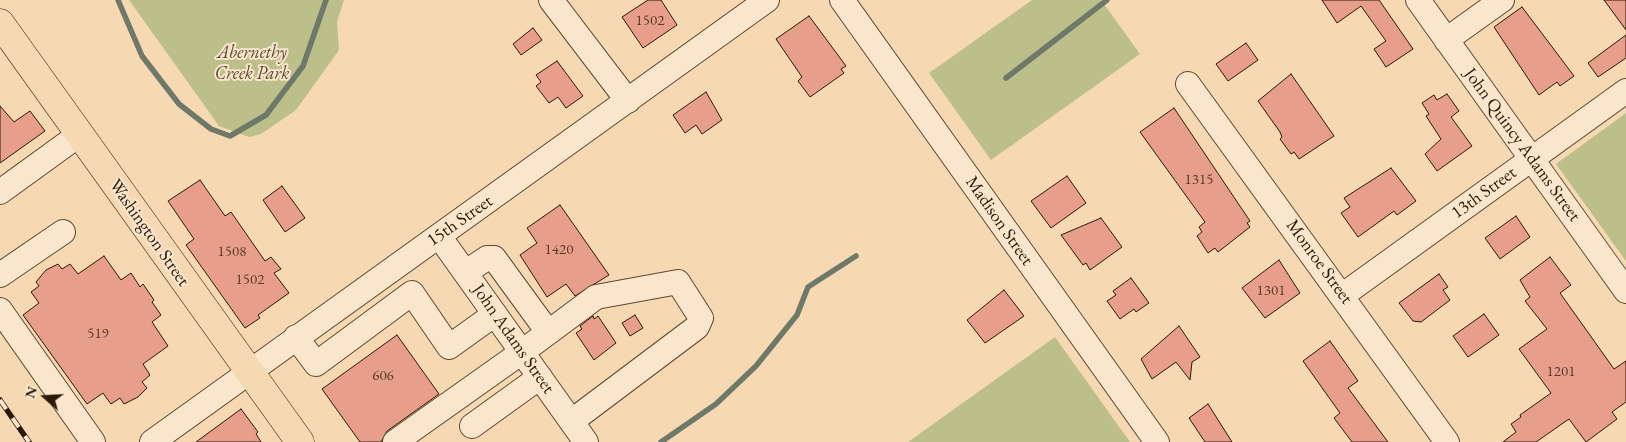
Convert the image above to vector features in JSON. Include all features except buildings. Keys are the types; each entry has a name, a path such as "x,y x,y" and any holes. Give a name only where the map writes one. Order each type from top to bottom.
{"main road":[{"name":"Washington Street","path":"0,23 300,442"}],"street":[{"path":"551,0 628,101"},
{"name":"15th Street","path":"152,442 767,0"},
{"name":"Madison Street","path":"842,0 1157,442"},
{"name":"John Quincy Adams Street","path":"1418,0 1626,291"},
{"path":"1446,40 1502,0"},
{"name":"Monroe Street","path":"1188,84 1343,295 1447,442"},
{"name":"13th Street","path":"1343,295 1626,91"},
{"path":"0,192 80,134"},
{"path":"0,275 63,232"},
{"name":"John Adams Street","path":"439,236 586,442"},
{"path":"466,272 487,258 494,258 548,332"},
{"path":"395,442 596,297 678,282 701,318 697,327 572,421"},
{"path":"296,338 316,364 412,293 449,348 495,314"},
{"path":"0,310 93,442"},
{"path":"472,426 540,377"}],"green space":[{"name":"Abernethy Creek Park","path":"129,0 344,0 337,22 339,50 296,110 261,134 249,137 219,126"},
{"path":"1032,0 1101,0 1140,54 991,160 929,73"},
{"path":"1626,113 1626,261 1556,164"},
{"path":"1055,337 1130,442 908,442"}],"waterway":[{"path":"118,0 142,56 179,104 211,129 230,136 266,115 303,66 326,0"},
{"path":"1006,78 1107,0"},
{"path":"661,442 716,404 756,366 797,315 808,287 856,256"}],"railway":[{"path":"0,400 29,442"}]}
